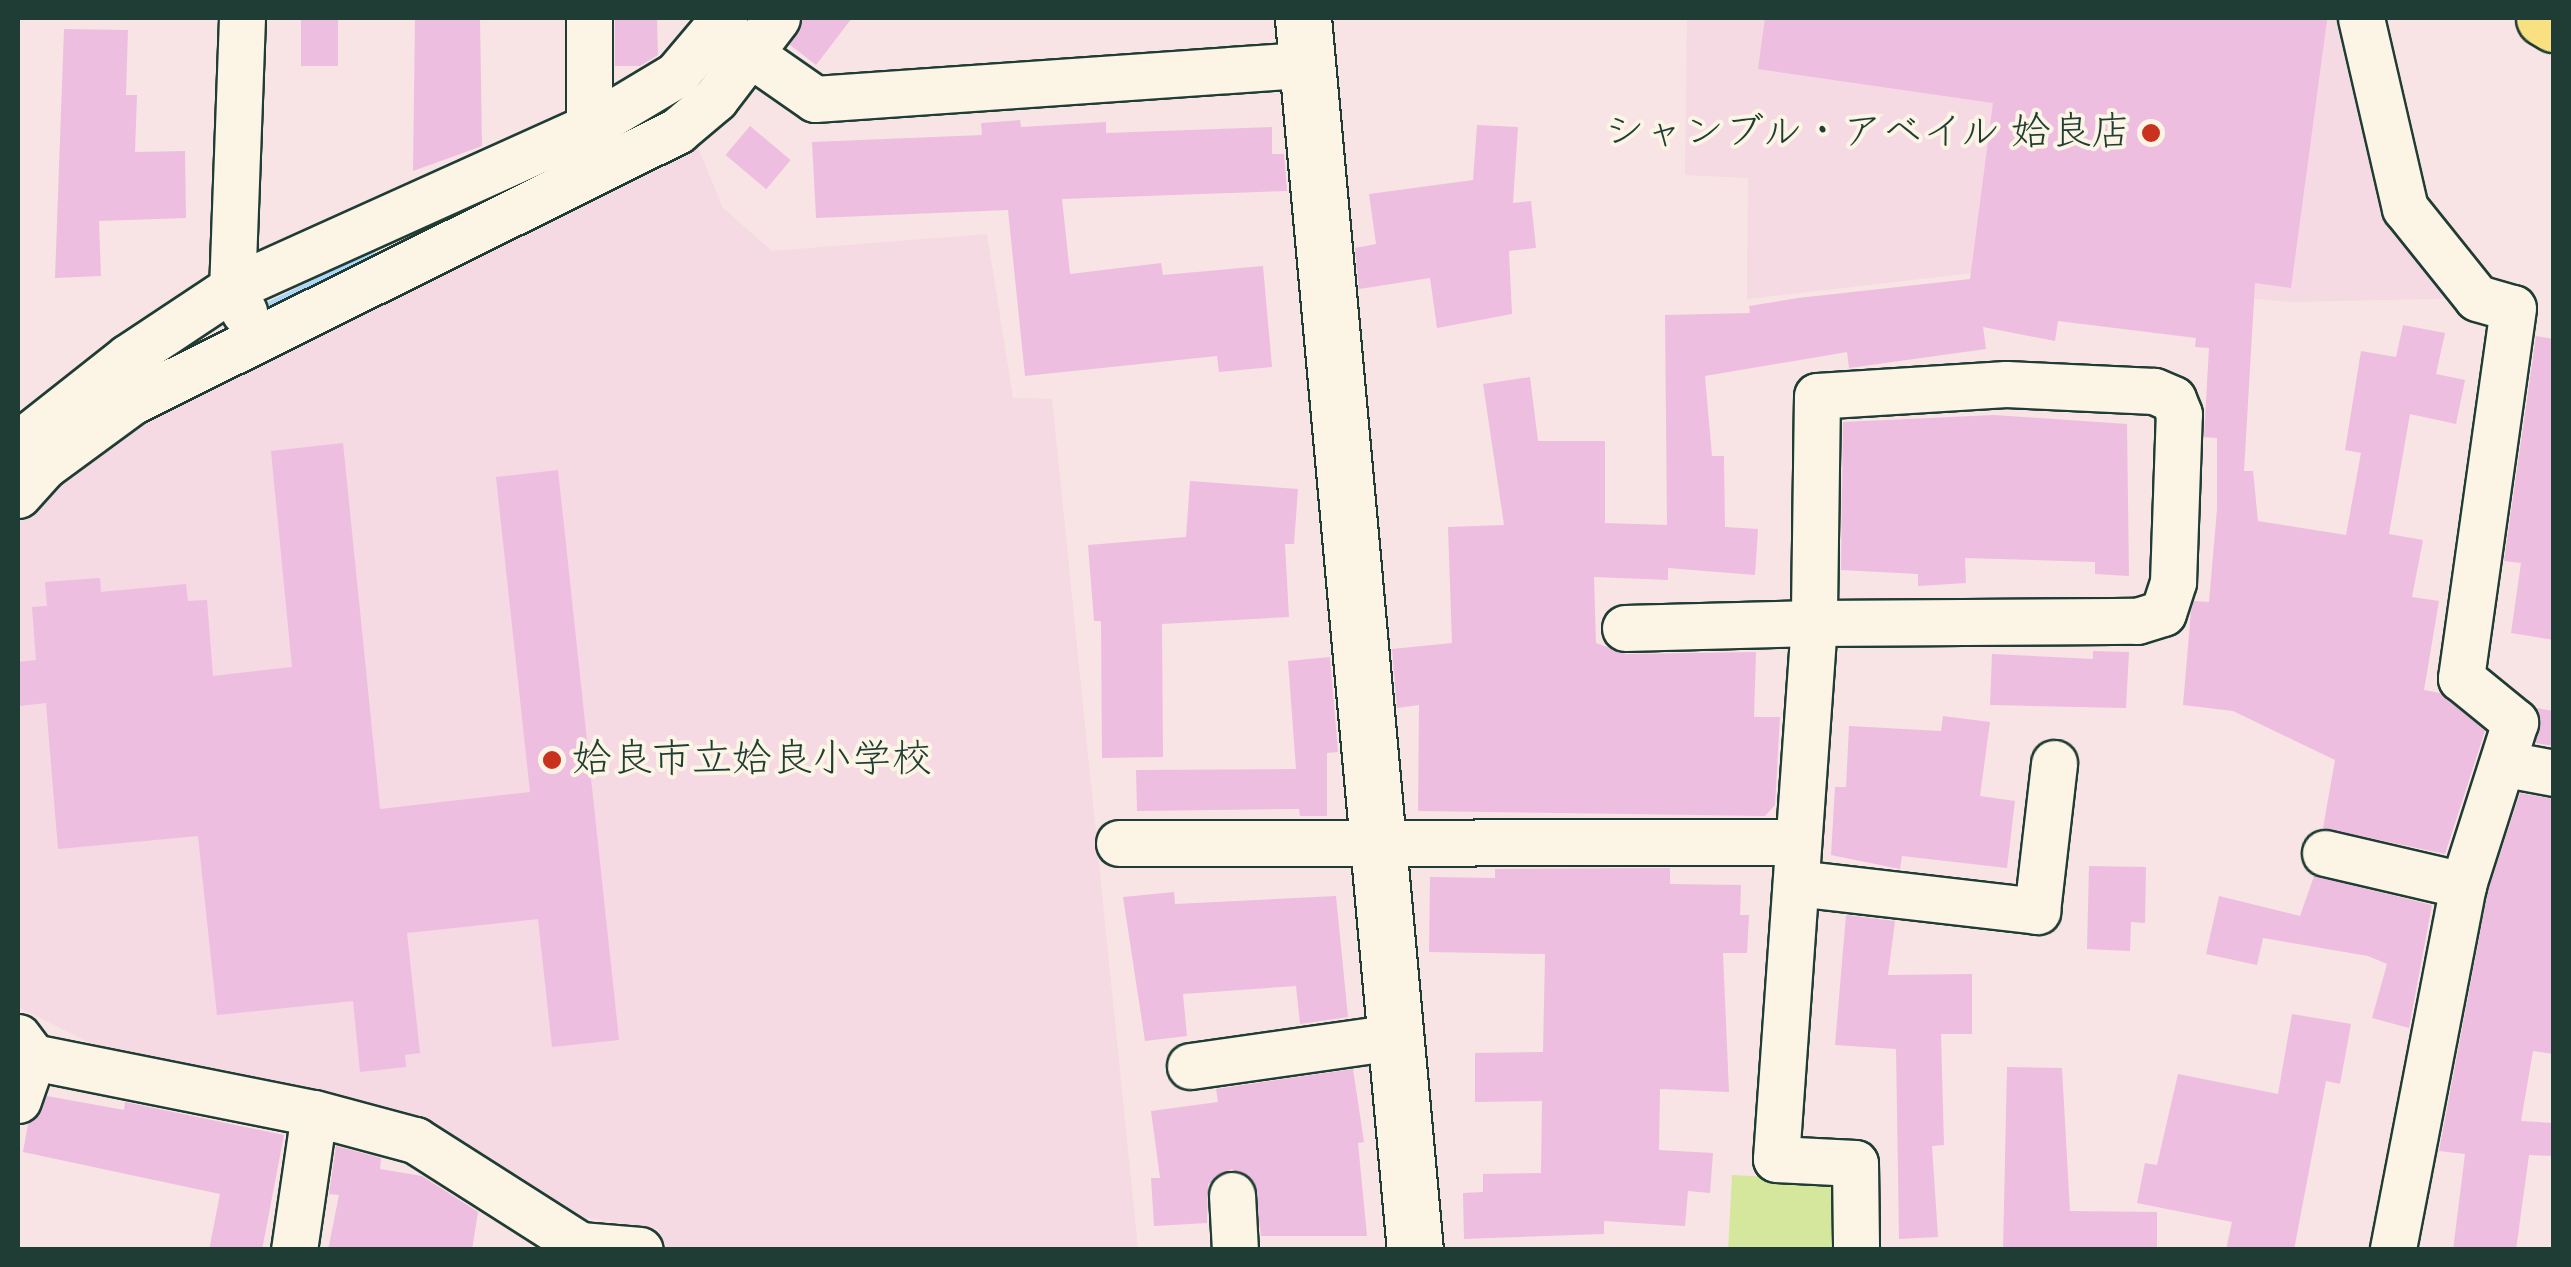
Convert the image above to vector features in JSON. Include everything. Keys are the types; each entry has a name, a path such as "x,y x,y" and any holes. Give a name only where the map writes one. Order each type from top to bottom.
{"highway":[{"path":"2544,18 2554,24"}],"street":[{"path":"242,18 232,288 257,336"},
{"path":"590,18 590,126"},
{"path":"18,444 128,357 232,288 590,126 676,75 735,34 777,18"},
{"path":"2360,18 2405,208 2476,298 2513,308 2461,678 2515,722 2506,764 2463,885 2393,1250"},
{"path":"735,34 815,99 1305,41 1415,1250"},
{"path":"18,495 44,466 131,402 257,336 677,131 715,99 735,34"},
{"path":"1625,628 1814,623 2137,621 2163,613 2173,582 2179,414 2172,399 2154,392 2006,384 1817,396 1814,623 1776,1159 1855,1162 1856,1250"},
{"path":"1119,843 1376,840 1797,862 2036,911 2054,763"},
{"path":"2506,764 2554,773"},
{"path":"2325,853 2463,885"},
{"path":"1190,1066 1395,1037"},
{"path":"18,1100 26,1047 314,1113 415,1140 580,1245 640,1250"},
{"path":"294,1250 314,1113"},
{"path":"1232,1195 1235,1250"}],"shaded area":[{"path":"1687,18 2361,18 2386,133 2477,298 2290,302 1972,273 1747,299 1748,178 1685,175"},
{"name":"姶良市立姶良小学校","path":"696,143 723,208 772,251 987,234 1013,398 1052,399 1138,1249 668,1249 658,1229 576,1216 423,1123 90,1043 18,1007 18,512 133,417"}],"green space":[{"path":"1732,1175 1837,1180 1833,1250 1728,1249"}],"building":[{"path":"301,18 338,18 338,66 301,66"},
{"path":"480,18 482,146 413,171 415,19"},
{"path":"615,18 657,18 658,55 640,66 615,66"},
{"path":"803,18 852,18 816,65 790,45"},
{"path":"1765,18 2327,20 2291,288 2255,283 2244,471 2253,471 2258,521 2346,535 2361,453 2345,450 2361,351 2396,357 2403,325 2445,333 2436,374 2465,380 2456,424 2410,414 2389,534 2423,540 2412,597 2439,601 2424,690 2440,693 2485,731 2445,854 2323,828 2335,760 2233,711 2183,705 2191,611 2194,601 2209,602 2217,509 2217,438 2204,437 2209,348 2195,347 2196,338 2058,321 2055,341 1983,327 1986,349 1849,368 1847,352 1705,376 1712,456 1724,456 1725,527 1758,529 1755,575 1668,568 1668,580 1594,577 1596,643 1626,654 1756,652 1754,717 1780,717 1775,805 1765,816 1418,811 1419,705 1397,708 1392,649 1452,643 1448,527 1504,525 1483,384 1530,377 1538,441 1605,441 1605,523 1667,525 1665,315 1750,313 1749,306 1798,298 1970,279 1993,103 1758,69"},
{"path":"64,29 128,30 126,95 137,95 135,152 185,151 186,218 99,221 101,276 55,278"},
{"path":"1020,120 1021,127 1106,122 1106,133 1272,127 1272,154 1284,154 1287,191 1062,199 1070,274 1161,263 1163,275 1263,266 1272,367 1219,372 1217,356 1025,376 1008,210 816,218 812,142 982,135 981,123"},
{"path":"1477,125 1518,127 1513,203 1531,201 1536,248 1509,251 1512,314 1437,328 1430,278 1359,289 1355,248 1376,244 1369,194 1473,180"},
{"path":"750,126 791,160 766,189 726,155"},
{"path":"2536,336 2554,339 2554,640 2511,633 2521,563 2504,561"},
{"path":"1994,415 2127,424 2129,576 2095,574 2095,562 1965,558 1966,583 1918,586 1918,574 1841,570 1843,422"},
{"path":"343,443 380,809 530,792 496,477 558,470 619,1040 552,1047 538,919 407,933 420,1053 405,1055 406,1067 360,1072 353,1001 217,1015 198,836 58,849 46,703 18,706 18,662 36,660 32,607 47,606 45,582 100,578 101,592 186,584 188,601 207,600 213,676 292,667 271,451"},
{"path":"1190,481 1298,489 1294,544 1285,544 1289,617 1162,624 1163,757 1102,758 1101,621 1094,621 1088,545 1186,537"},
{"path":"2093,651 2129,652 2126,708 1990,705 1992,654 2093,659"},
{"path":"1330,657 1338,752 1327,753 1327,816 1300,816 1299,809 1137,811 1136,770 1296,769 1288,661"},
{"path":"2536,708 2554,711 2554,746 2536,743"},
{"path":"1943,716 1990,722 1980,796 2015,801 2007,868 1902,856 1900,869 1831,855 1835,787 1846,787 1849,726 1941,731"},
{"path":"2520,793 2554,799 2554,1054 2533,1051 2521,1121 2554,1123 2554,1156 2529,1155 2516,1250 2453,1250 2465,1154 2439,1151 2488,891"},
{"path":"2089,866 2146,867 2145,923 2131,922 2130,951 2087,949"},
{"path":"1670,868 1670,884 1741,885 1740,915 1749,915 1747,953 1723,953 1729,1092 1660,1089 1659,1150 1713,1153 1710,1193 1688,1191 1685,1226 1604,1221 1604,1234 1464,1239 1463,1193 1483,1192 1483,1174 1541,1173 1542,1101 1475,1102 1475,1053 1543,1052 1545,954 1429,952 1430,877 1495,878 1495,869"},
{"path":"2314,876 2432,905 2409,1028 2372,1018 2387,964 2368,956 2263,938 2257,965 2206,954 2219,896 2300,916"},
{"path":"1174,892 1175,904 1336,896 1348,1017 1300,1024 1296,986 1183,994 1187,1036 1145,1041 1123,897"},
{"path":"1846,915 1895,921 1888,975 1972,974 1972,1034 1941,1034 1944,1145 1932,1146 1938,1237 1899,1239 1896,1049 1835,1045"},
{"path":"2292,1014 2351,1024 2340,1084 2326,1081 2294,1250 2226,1250 2232,1222 2137,1203 2145,1163 2157,1165 2178,1074 2278,1094"},
{"path":"2007,1067 2062,1068 2070,1211 2157,1212 2157,1250 2003,1250"},
{"path":"1353,1069 1364,1142 1358,1143 1367,1236 1261,1236 1254,1182 1232,1169 1208,1184 1207,1223 1154,1226 1151,1178 1160,1178 1151,1111 1218,1102 1216,1089"},
{"path":"47,1096 124,1110 125,1102 284,1135 262,1250 209,1250 220,1194 23,1152 28,1124"},
{"path":"336,1146 381,1158 380,1169 422,1176 478,1212 472,1250 328,1250 339,1195 329,1194"}],"waterway":[{"path":"627,132 689,91"},
{"path":"250,317 372,258"}],"place":[{"name":"シャンブル・アベイル 姶良店","path":"2151,133"},
{"name":"姶良市立姶良小学校","path":"552,760"}]}
